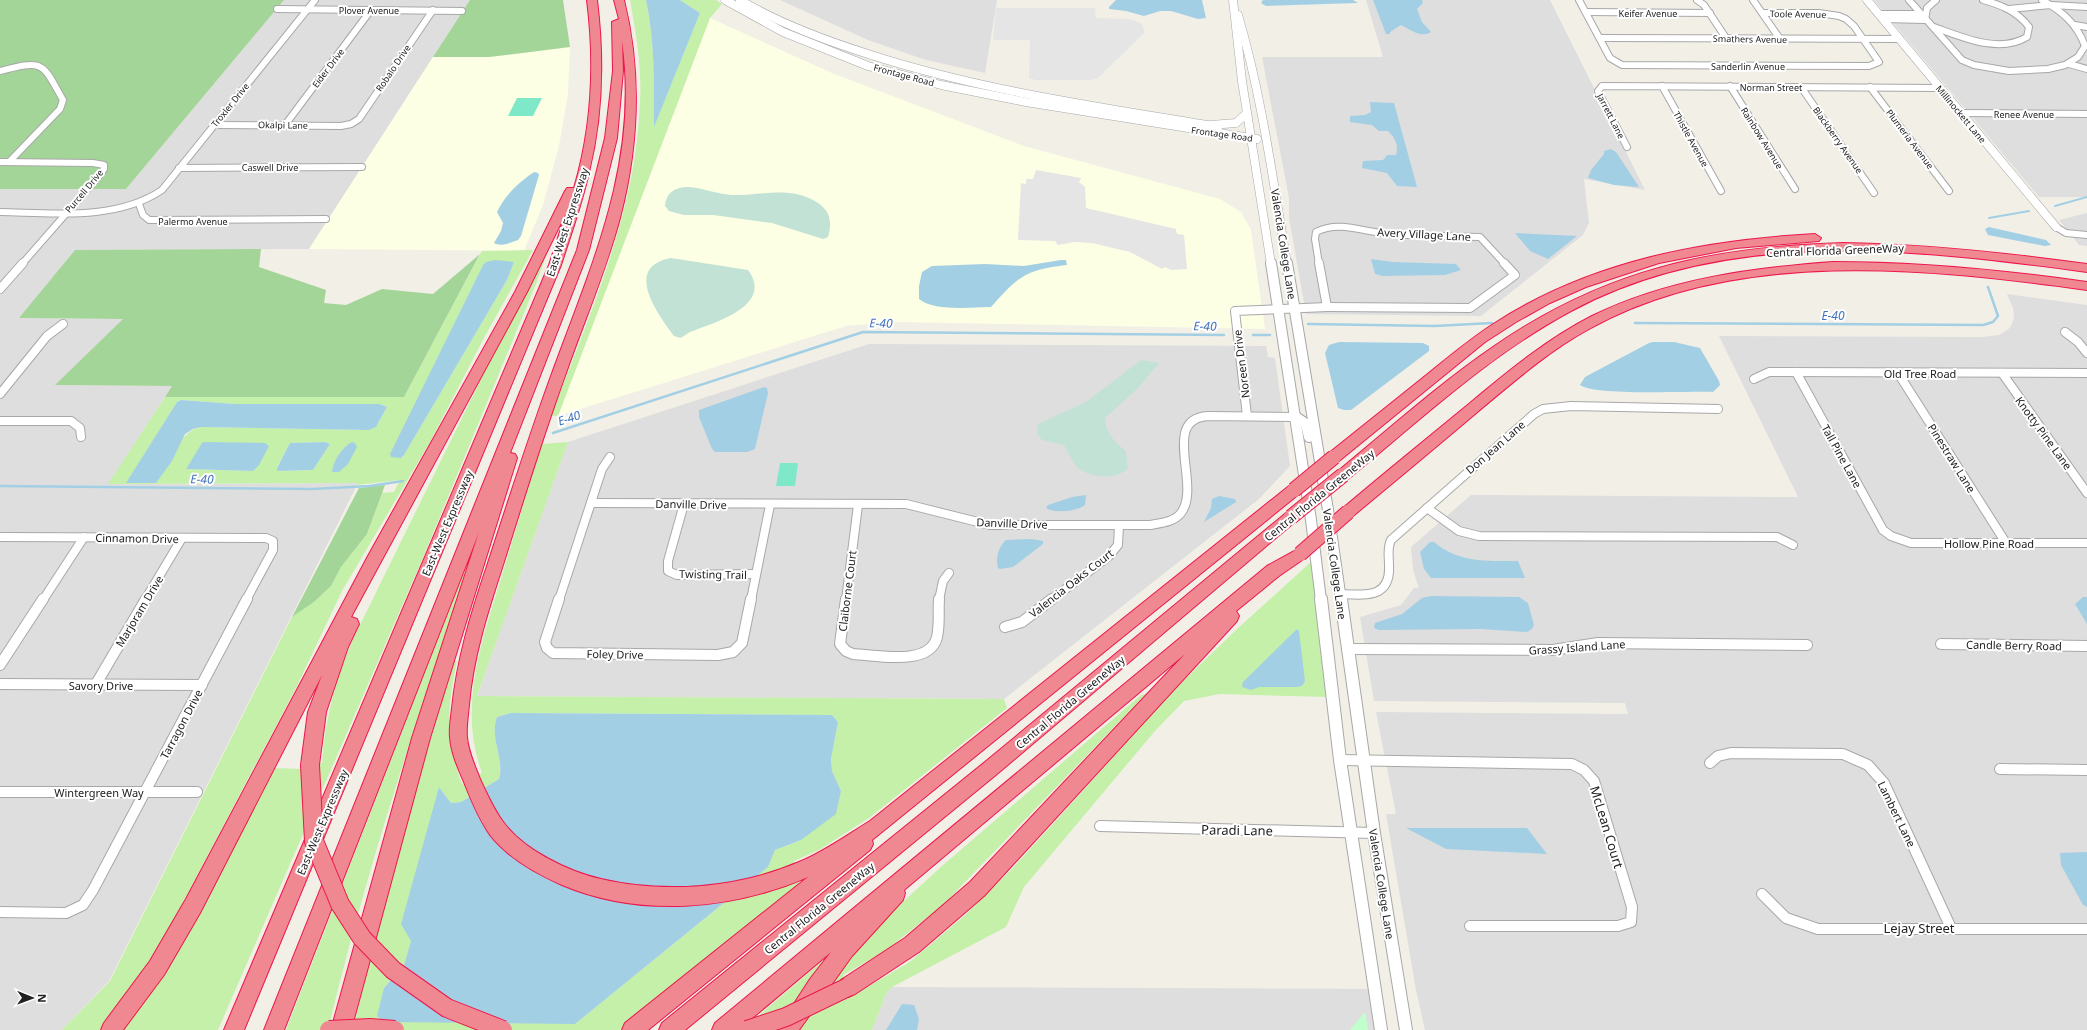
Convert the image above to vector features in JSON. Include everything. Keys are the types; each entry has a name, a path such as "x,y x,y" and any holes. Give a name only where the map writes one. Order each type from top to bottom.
{"highway":[{"name":"East-West Expressway","path":"234,1030 554,264 587,158 597,98 596,24 592,0"},
{"name":"East-West Expressway","path":"274,1030 584,250 611,138 618,72 617,14 615,0"},
{"path":"619,0 626,23 632,72 631,134 624,180 615,218 604,251 537,433 477,618 461,683 458,737 470,778 500,833 542,865 584,884 619,894 672,898 736,891 799,871 840,850 876,827 940,777 1472,345 1510,319 1552,295 1607,274 1691,251 1797,239 1878,239 1938,244 1984,250 2042,262"},
{"path":"111,1030 157,968 193,906 396,516 520,292 587,158"},
{"name":"Central Florida GreeneWay","path":"669,1030 991,768 1291,517 1493,353 1574,304 1650,274 1698,261 1797,249 1905,248 2087,268"},
{"name":"Central Florida GreeneWay","path":"722,1030 1273,571 1300,554 1348,512 1526,364 1571,333 1610,312 1664,293 1730,276 1766,270 1824,266 1871,265 1941,268 2087,286"},
{"path":"341,1030 421,738 546,344"},
{"path":"458,406 340,647 317,712 310,765 314,841 340,904 362,938 393,970 447,1008 502,1030"},
{"path":"747,1030 762,1026 809,1007 848,987 912,945 977,889 1273,571"},
{"path":"632,1030 845,860 940,777"},
{"path":"787,1030 831,967 845,949 892,899 908,874"},
{"path":"329,1030 370,1028 395,1030"}],"street":[{"name":"Troxler Drive","path":"139,204 158,193 215,125 315,0"},
{"name":"Frontage Road","path":"725,0 783,32 821,48 868,66 934,83 1026,102 1266,138"},
{"name":"Frontage Road","path":"740,0 776,19 820,38 904,66 966,83 1209,125 1251,136"},
{"path":"1579,0 1600,38"},
{"path":"1697,0 1704,5 1726,38"},
{"path":"1753,0 1780,39"},
{"name":"Millinockett Lane","path":"1867,0 2056,227"},
{"path":"1909,0 1959,57 1971,64 2025,71 2046,70 2069,64 2082,52 2086,46 2081,33 2075,25 2051,5 2042,0"},
{"path":"1925,20 1927,8 1936,0"},
{"path":"1933,26 1981,42 2003,44 2022,41 2029,34 2029,27 2020,16 1983,0"},
{"name":"Valencia College Lane","path":"1234,3 1239,59 1296,417 1311,520 1350,833 1381,1030"},
{"name":"Valencia College Lane","path":"1234,3 1243,27 1266,138 1319,458 1340,594 1346,649 1406,1030"},
{"path":"2009,10 2051,5 2087,7"},
{"name":"Plover Avenue","path":"277,9 462,11"},
{"name":"Eider Drive","path":"285,125 371,10"},
{"name":"Robalo Drive","path":"351,124 359,118 432,10"},
{"name":"Keifer Avenue","path":"1586,12 1710,13"},
{"name":"Toole Avenue","path":"1763,13 1833,14 1846,19 1862,39"},
{"path":"1881,16 1920,14"},
{"path":"1881,16 1925,20"},
{"path":"2075,25 2087,27"},
{"name":"Smathers Avenue","path":"1600,38 1900,39"},
{"name":"Sanderlin Avenue","path":"1600,38 1610,58 1619,64 1861,66 1878,64 1877,57 1862,39"},
{"path":"2069,64 2087,69"},
{"path":"0,71 27,65 42,67 47,70 63,100 60,109 9,162 0,162"},
{"name":"Norman Street","path":"1602,86 1940,88"},
{"name":"Jarrett Lane","path":"1602,86 1598,91 1627,147"},
{"name":"Thistle Avenue","path":"1662,86 1721,191"},
{"name":"Rainbow Avenue","path":"1730,86 1795,189"},
{"name":"Blackberry Avenue","path":"1801,87 1874,193"},
{"name":"Plumeria Avenue","path":"1870,87 1949,191"},
{"name":"Renee Avenue","path":"1961,113 2087,114"},
{"path":"1209,125 1236,123 1247,114"},
{"name":"Okalpi Lane","path":"215,125 341,126 351,124"},
{"name":"Purcell Drive","path":"0,289 104,169 104,165 93,163 9,162"},
{"name":"Caswell Drive","path":"178,168 362,166"},
{"path":"0,212 98,211 139,204"},
{"name":"Palermo Avenue","path":"139,204 144,218 149,220 326,219"},
{"name":"Avery Village Lane","path":"1235,311 1279,310 1294,308 1327,308 1470,308 1515,275 1480,237 1387,234 1331,226 1316,232 1315,239 1327,308"},
{"path":"2056,227 2066,233 2087,235"},
{"name":"Noreen Drive","path":"1235,311 1247,416"},
{"path":"0,394 47,336 63,324"},
{"path":"2065,332 2078,342 2087,353"},
{"name":"Old Tree Road","path":"1754,379 1769,372 2087,373"},
{"name":"Tall Pine Lane","path":"1796,372 1883,530 1891,536"},
{"name":"Pinestraw Lane","path":"1898,373 2006,543"},
{"name":"Knotty Pine Lane","path":"2002,373 2087,493"},
{"name":"Don Jean Lane","path":"1340,594 1368,594 1384,589 1388,584 1390,575 1387,548 1391,540 1534,414 1543,409 1571,406 1718,409"},
{"name":"Danville Drive","path":"591,503 906,504 926,508 964,521 990,524 1150,525 1169,522 1182,513 1188,501 1184,428 1189,421 1200,417 1296,417"},
{"path":"1296,417 1303,419 1306,424 1312,450 1319,458"},
{"path":"0,421 71,421 80,428 81,437"},
{"name":"Foley Drive","path":"610,457 602,469 545,642 547,648 553,653 718,655 733,652 742,643 770,504"},
{"name":"Twisting Trail","path":"684,504 668,561 668,571 677,575 756,574"},
{"name":"Claiborne Court","path":"858,505 840,644 846,651 853,654 911,656 924,654 928,651 937,640 942,580 949,572"},
{"path":"1427,508 1459,531 1479,536 1777,537 1793,545"},
{"name":"Valencia Oaks Court","path":"1005,627 1022,622 1109,556 1118,545 1119,525"},
{"name":"Hollow Pine Road","path":"1891,536 1911,543 2087,543"},
{"name":"Cinnamon Drive","path":"0,537 266,538 273,541"},
{"path":"0,665 84,537"},
{"name":"Marjoram Drive","path":"96,684 182,538"},
{"name":"Tarragon Drive","path":"0,912 66,913 83,905 93,890 273,550 273,541"},
{"name":"Grassy Island Lane","path":"1346,649 1553,650 1598,643 1807,645"},
{"name":"Candle Berry Road","path":"1942,644 2087,646"},
{"name":"Savory Drive","path":"0,684 202,685"},
{"name":"Lambert Lane","path":"1710,763 1718,756 1731,753 1844,754 1868,764 1884,783 1951,928"},
{"name":"McLean Court","path":"1340,760 1364,762 1572,764 1584,770 1594,781 1632,907 1631,922 1618,926 1470,926"},
{"path":"2000,769 2087,770"},
{"name":"Wintergreen Way","path":"0,792 197,792"},
{"name":"Paradi Lane","path":"1100,826 1374,833"},
{"name":"Lejay Street","path":"1762,894 1777,911 1791,922 1818,929 2087,929"}],"shaded area":[{"path":"284,0 470,0 309,249 75,250 20,318 124,319 56,385 172,386 109,484 358,483 109,981 62,1030 0,1030 0,189 126,189"},
{"path":"780,0 997,0 985,73 926,60 868,40"},
{"path":"1366,0 1550,0 1645,190 1584,179 1589,223 1583,235 1481,316 1306,314 1289,218 1289,198 1262,57 1383,57"},
{"path":"1874,0 2087,0 2087,197 2039,197"},
{"path":"996,8 1095,8 1096,18 1128,19 1141,23 1145,32 1098,78 1090,80 1035,80 1029,78 1030,40 993,40"},
{"path":"710,18 832,73 1024,146 1220,199 1241,212 1251,230 1265,329 897,322 846,326 558,416"},
{"path":"570,47 568,94 559,146 543,205 524,251 309,249 433,57 489,57"},
{"path":"1036,170 1081,178 1079,182 1085,187 1086,208 1176,229 1178,234 1184,235 1187,269 1171,270 1165,267 1162,269 1130,252 1092,243 1074,242 1058,245 1055,241 1018,240 1021,183 1026,184 1026,179 1033,179"},
{"path":"686,187 731,195 775,193 797,194 818,203 826,210 830,222 828,237 823,239 772,223 713,215 684,215 669,211 665,206 667,198 671,192"},
{"path":"2087,213 2087,246 2079,245 2059,220"},
{"path":"671,258 748,270 754,282 754,293 748,302 728,317 680,338 674,336 653,304 648,292 646,281 649,271 657,263"},
{"path":"2007,294 2087,305 2087,1030 1425,1030 1416,990 1386,814 1396,814 1376,712 1628,714 1625,703 1374,701 1360,617 1401,605 1414,588 1419,588 1413,570 1411,547 1471,495 1798,497 1719,336 1982,337 1999,335 2010,328 2014,318 2013,308"},
{"path":"869,344 1266,346 1268,357 1275,358 1290,466 1259,499 1004,699 477,696 568,442"},
{"path":"1141,360 1159,363 1137,389 1105,418 1105,423 1111,437 1126,451 1128,468 1123,472 1111,476 1097,476 1084,472 1075,464 1064,445 1042,440 1037,434 1038,424 1086,402"},
{"path":"892,987 1379,989 1388,1030 872,1030 886,994"}],"green space":[{"path":"0,0 284,0 126,189 0,189"},
{"path":"470,0 563,0 570,47 489,57 433,57"},
{"path":"630,0 646,0 649,15 654,78 654,126 700,13 680,0 716,0 722,4 710,18 558,416 551,416 581,340 609,262 630,184 637,143 640,76 638,51"},
{"path":"517,98 542,98 533,116 508,116"},
{"path":"549,248 536,284 422,560 218,1030 62,1030 110,981 292,617 314,602 331,586 341,567 367,534 382,493 394,492 400,480 357,485 358,483 108,484 165,397 404,397 482,251 533,250 485,336 430,442 342,591 296,688 172,923 147,966 173,957 211,892 274,768 301,769 322,763 323,746 332,698 354,637 526,288","holes":["514,262 507,280 404,455 401,458 391,454 483,265","181,400 235,404 379,404 387,407 378,424 369,430 201,427 193,430 180,442 169,458 156,483 127,483 177,402","325,442 330,444 313,470 277,471 277,467 290,443","202,444 253,471 187,469"]},
{"path":"261,249 259,267 326,290 324,303 346,305 382,289 433,294 480,254 404,397 165,397 172,386 55,385 123,319 19,318 75,250"},
{"path":"568,442 477,696 1004,699 1007,708 869,818 819,850 794,861 799,885 620,1030 353,1030 400,844 455,661 457,661 451,693 449,722 450,737 456,767 462,784 482,773 475,748 472,722 472,697 476,672 488,622 542,444","holes":["511,713 832,715 838,722 831,759 832,771 841,791 801,840 775,850 768,867 575,1024 384,988 404,965 411,941 439,787 451,803 461,802 499,779 500,764 495,733 497,717"]},
{"path":"780,463 798,463 795,486 776,486"},
{"path":"385,485 367,534 341,567 331,586 314,602 292,617 359,488"},
{"path":"477,539 479,539 437,661 378,844 360,906 328,1030 286,1030"},
{"path":"1312,561 1326,697 1220,694 1184,701 1155,731 1024,887 1006,927 892,987 886,994 872,1030 794,1030 835,971 881,922 942,866 1141,695 1146,694 943,905 885,951 843,975 854,995 911,961 964,916 1010,871 1181,683 1236,630"},
{"path":"833,952 782,1030 742,1030"},
{"path":"1365,1012 1368,1030 1350,1030"}],"water":[{"path":"646,0 680,0 700,13 654,127 654,79 651,31"},
{"path":"1116,0 1202,0 1206,18 1198,19 1171,11 1160,11 1144,16 1126,11 1109,9 1109,7"},
{"path":"1263,0 1353,0 1358,3 1266,6 1261,3"},
{"path":"1373,0 1422,0 1423,3 1417,9 1422,22 1431,32 1427,34 1419,34 1401,25 1390,32 1390,34 1386,34"},
{"path":"1370,102 1394,103 1417,187 1397,186 1387,173 1362,168 1363,161 1383,160 1387,155 1396,155 1397,151 1396,142 1388,131 1379,131 1372,125 1350,122 1350,116 1365,115 1371,112"},
{"path":"1611,149 1616,152 1639,187 1614,185 1588,178 1591,170 1604,154 1604,151"},
{"path":"534,172 538,173 539,175 521,236 518,240 503,245 494,243 501,231 503,223 497,212 500,206 513,189"},
{"path":"1989,227 2046,240 2051,245 2045,246 1988,235 1985,229"},
{"path":"1515,233 1577,236 1548,259 1530,251"},
{"path":"1371,259 1393,262 1456,264 1461,270 1445,275 1383,276 1375,274"},
{"path":"495,260 514,262 507,280 404,455 401,458 391,457 390,454 483,265 486,262"},
{"path":"1066,260 1067,265 1041,269 1024,276 1016,281 991,307 954,308 934,306 919,299 919,286 922,272 932,266 985,264 1024,266"},
{"path":"1339,342 1423,343 1429,346 1429,351 1351,410 1344,410 1338,408 1325,353 1329,345"},
{"path":"1653,342 1674,342 1700,348 1720,385 1713,392 1622,392 1604,391 1580,385 1585,377"},
{"path":"764,387 767,388 768,393 755,449 747,452 715,452 712,449 699,417 699,410"},
{"path":"181,400 235,404 379,404 387,407 376,427 369,430 201,427 193,429 185,434 172,461 156,483 126,483 177,402"},
{"path":"204,442 265,443 269,446 259,465 253,471 186,469"},
{"path":"325,442 330,444 313,470 277,471 277,468 290,443"},
{"path":"352,442 355,443 357,447 348,464 339,472 332,472 334,463 339,455 348,444"},
{"path":"1086,495 1085,505 1077,509 1055,511 1046,508 1048,505 1072,497"},
{"path":"1219,496 1235,499 1236,502 1204,522 1211,508 1212,499"},
{"path":"1032,539 1043,541 1043,544 1013,567 998,568 998,552 1006,540"},
{"path":"1430,542 1434,542 1453,554 1463,557 1484,561 1518,561 1525,578 1431,578 1424,569 1420,552"},
{"path":"1431,596 1519,597 1528,603 1534,625 1532,629 1527,632 1480,629 1379,630 1374,628 1375,623 1402,614 1422,598"},
{"path":"2083,597 2087,597 2087,624 2075,604"},
{"path":"1297,629 1299,631 1305,681 1302,686 1259,687 1251,690 1242,687 1243,682"},
{"path":"511,713 832,715 838,722 831,759 832,771 841,791 836,814 801,840 775,850 768,867 575,1024 384,1022 377,1016 384,988 404,965 411,941 401,924 439,787 451,803 461,802 499,779 500,764 495,725 497,717"},
{"path":"1406,828 1527,828 1547,854 1446,849"},
{"path":"2087,852 2087,907 2083,905 2061,865 2060,853"},
{"path":"902,1004 914,1005 919,1019 917,1030 886,1030"}],"waterway":[{"name":"E-40","path":"2055,206 2087,197"},
{"name":"E-40","path":"1989,218 2029,211"},
{"name":"E-40","path":"1635,323 1983,325 1993,322 1998,316 1988,287"},
{"name":"E-40","path":"1308,324 1435,326 1492,323"},
{"name":"E-40","path":"553,433 863,332 1224,335"},
{"name":"E-40","path":"1253,335 1270,335"},
{"name":"E-40","path":"0,486 313,489 370,486 403,481"}]}
